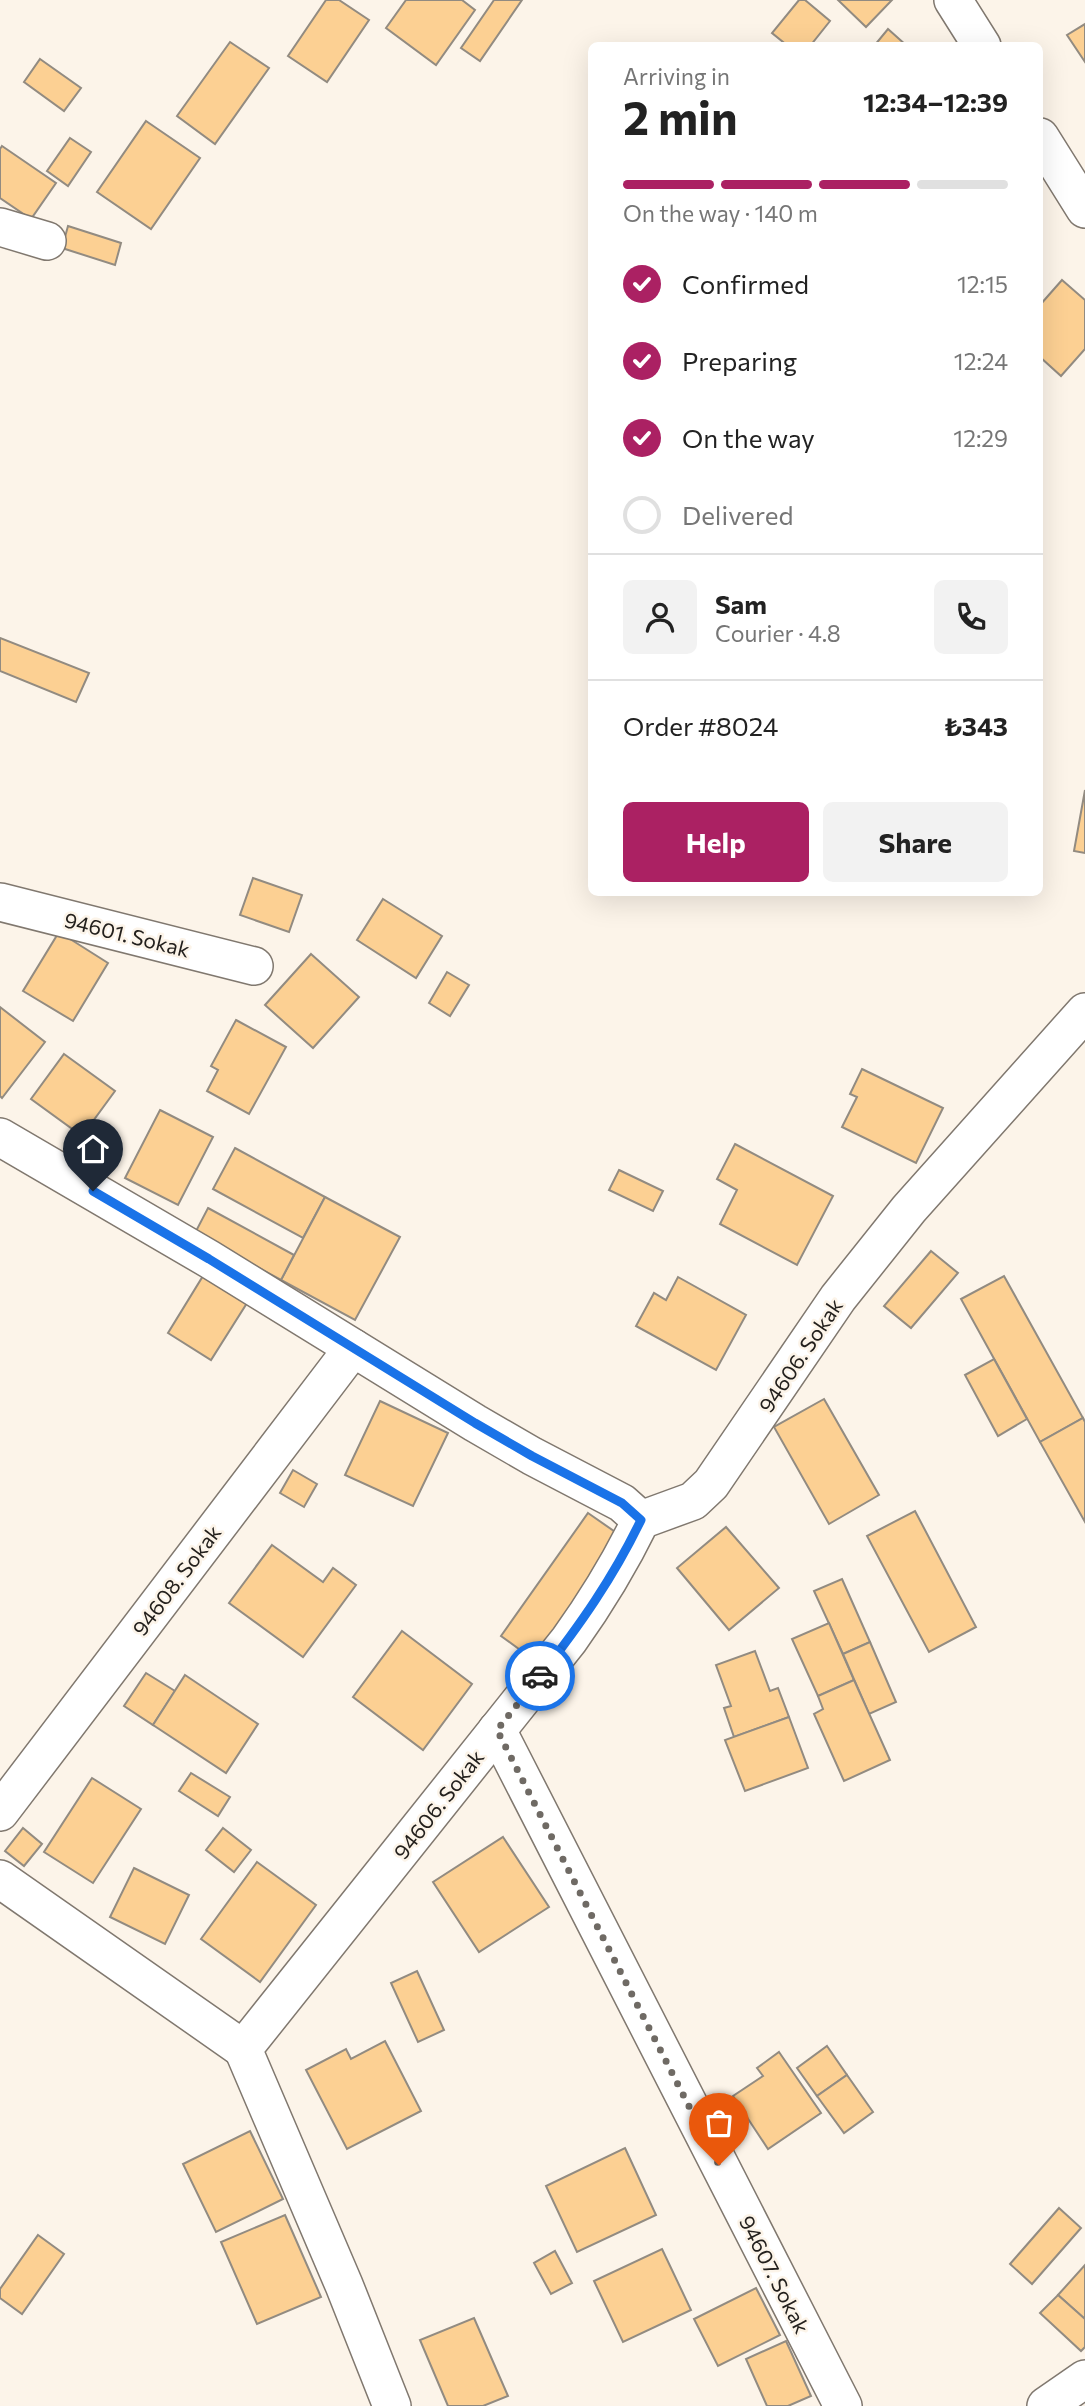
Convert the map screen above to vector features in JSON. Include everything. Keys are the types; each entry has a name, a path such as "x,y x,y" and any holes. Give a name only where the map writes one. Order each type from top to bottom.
{"street":[{"path":"953,0 979,42"},
{"path":"1043,143 1085,209"},
{"path":"0,227 47,241"},
{"name":"94601. Sokak","path":"0,902 254,966"},
{"name":"94606. Sokak","path":"243,2049 569,1640 601,1595 641,1520 693,1501 711,1484 838,1298 909,1209 1085,1012"},
{"path":"0,1137 209,1259 520,1449 622,1503 641,1520"},
{"name":"94608. Sokak","path":"0,1812 353,1348"},
{"name":"94607. Sokak","path":"497,1730 843,2406"},
{"path":"0,1880 243,2049 344,2285 392,2406"},
{"path":"1046,2406 1085,2379"}],"building":[{"path":"326,0 339,0 369,20 327,82 288,56"},
{"path":"406,0 462,0 475,10 436,65 386,28"},
{"path":"494,0 522,0 480,61 461,48"},
{"path":"799,0 805,0 830,21 813,42 783,42 772,33"},
{"path":"838,0 892,0 866,27"},
{"path":"1085,24 1085,62 1067,35"},
{"path":"888,29 903,42 877,42"},
{"path":"230,42 269,68 215,144 177,116"},
{"path":"40,59 81,88 64,111 24,82"},
{"path":"146,121 200,158 151,229 97,192"},
{"path":"70,138 91,152 68,186 47,171"},
{"path":"2,146 56,183 31,219 0,198"},
{"path":"68,226 121,243 115,265 62,248"},
{"path":"1062,280 1085,300 1085,349 1061,376 1043,360 1043,302"},
{"path":"0,638 89,673 76,702 0,671"},
{"path":"1085,790 1085,853 1074,851"},
{"path":"253,878 302,895 289,932 240,915"},
{"path":"383,899 442,936 416,978 357,940"},
{"path":"59,932 108,963 73,1021 23,991"},
{"path":"311,954 359,997 313,1048 265,1005"},
{"path":"447,972 469,985 450,1016 429,1003"},
{"path":"0,1007 45,1042 2,1098 0,1096"},
{"path":"236,1020 286,1047 249,1114 207,1091 218,1070 211,1066"},
{"path":"64,1054 115,1091 82,1136 31,1099"},
{"path":"862,1069 943,1108 916,1163 842,1127 857,1097 850,1094"},
{"path":"160,1110 213,1137 178,1205 125,1178"},
{"path":"735,1144 833,1196 797,1265 720,1224 737,1190 717,1179"},
{"path":"235,1148 325,1197 303,1238 213,1189"},
{"path":"619,1170 663,1191 653,1211 609,1190"},
{"path":"325,1197 400,1237 355,1320 281,1280"},
{"path":"208,1208 294,1255 281,1280 195,1233"},
{"path":"931,1251 958,1273 911,1328 884,1306"},
{"path":"203,1276 247,1303 211,1360 168,1333"},
{"path":"1004,1276 1083,1418 1040,1442 961,1299"},
{"path":"678,1277 746,1315 716,1370 636,1326 654,1293 666,1300"},
{"path":"994,1359 1027,1419 998,1436 965,1375"},
{"path":"824,1399 879,1495 829,1524 774,1427"},
{"path":"380,1401 448,1433 413,1506 345,1475"},
{"path":"1083,1418 1085,1422 1085,1522 1040,1442"},
{"path":"293,1470 317,1484 304,1507 280,1493"},
{"path":"915,1511 976,1627 929,1652 867,1536"},
{"path":"588,1513 621,1536 534,1660 501,1636"},
{"path":"726,1527 779,1588 729,1630 677,1568"},
{"path":"272,1545 323,1582 333,1568 356,1585 303,1657 229,1603"},
{"path":"842,1579 870,1642 843,1654 814,1591"},
{"path":"829,1623 854,1680 818,1696 792,1639"},
{"path":"402,1631 472,1684 423,1750 353,1697"},
{"path":"870,1642 896,1702 869,1714 843,1654"},
{"path":"755,1651 770,1691 778,1688 789,1717 734,1737 724,1708 731,1706 716,1665"},
{"path":"146,1673 175,1691 153,1725 124,1706"},
{"path":"185,1675 258,1724 226,1773 153,1725"},
{"path":"854,1680 890,1760 844,1781 814,1714 823,1709 818,1696"},
{"path":"789,1717 808,1768 745,1791 725,1740"},
{"path":"191,1773 230,1797 218,1816 179,1791"},
{"path":"92,1778 141,1809 93,1883 44,1852"},
{"path":"23,1828 42,1844 24,1866 5,1851"},
{"path":"223,1828 251,1850 234,1872 206,1850"},
{"path":"503,1837 549,1907 479,1952 433,1882"},
{"path":"257,1862 316,1905 260,1982 201,1939"},
{"path":"134,1868 189,1895 165,1944 110,1917"},
{"path":"417,1971 444,2030 418,2042 391,1983"},
{"path":"385,2041 421,2111 347,2149 306,2070 346,2049 351,2059"},
{"path":"827,2046 847,2075 817,2096 797,2068"},
{"path":"779,2052 821,2113 768,2149 733,2096 763,2076 757,2068"},
{"path":"847,2075 873,2112 844,2133 817,2096"},
{"path":"250,2131 283,2199 216,2232 183,2164"},
{"path":"625,2148 656,2215 577,2252 546,2186"},
{"path":"1059,2208 1081,2228 1032,2284 1010,2264"},
{"path":"285,2215 321,2297 257,2324 221,2242"},
{"path":"38,2235 64,2254 22,2314 0,2298 0,2289"},
{"path":"662,2249 691,2310 623,2342 594,2281"},
{"path":"555,2251 572,2283 551,2294 534,2263"},
{"path":"1085,2265 1085,2319 1058,2295"},
{"path":"756,2288 780,2335 718,2366 694,2319"},
{"path":"1058,2295 1085,2319 1085,2347 1081,2351 1040,2313"},
{"path":"474,2318 508,2396 483,2406 448,2406 420,2340"},
{"path":"786,2341 811,2396 788,2406 767,2406 746,2359"}],"way so far":[{"path":"540,1676 497,1730 719,2165"}],"route":[{"path":"93,1191 475,1423 622,1503 641,1520 601,1595 540,1676"}]}
